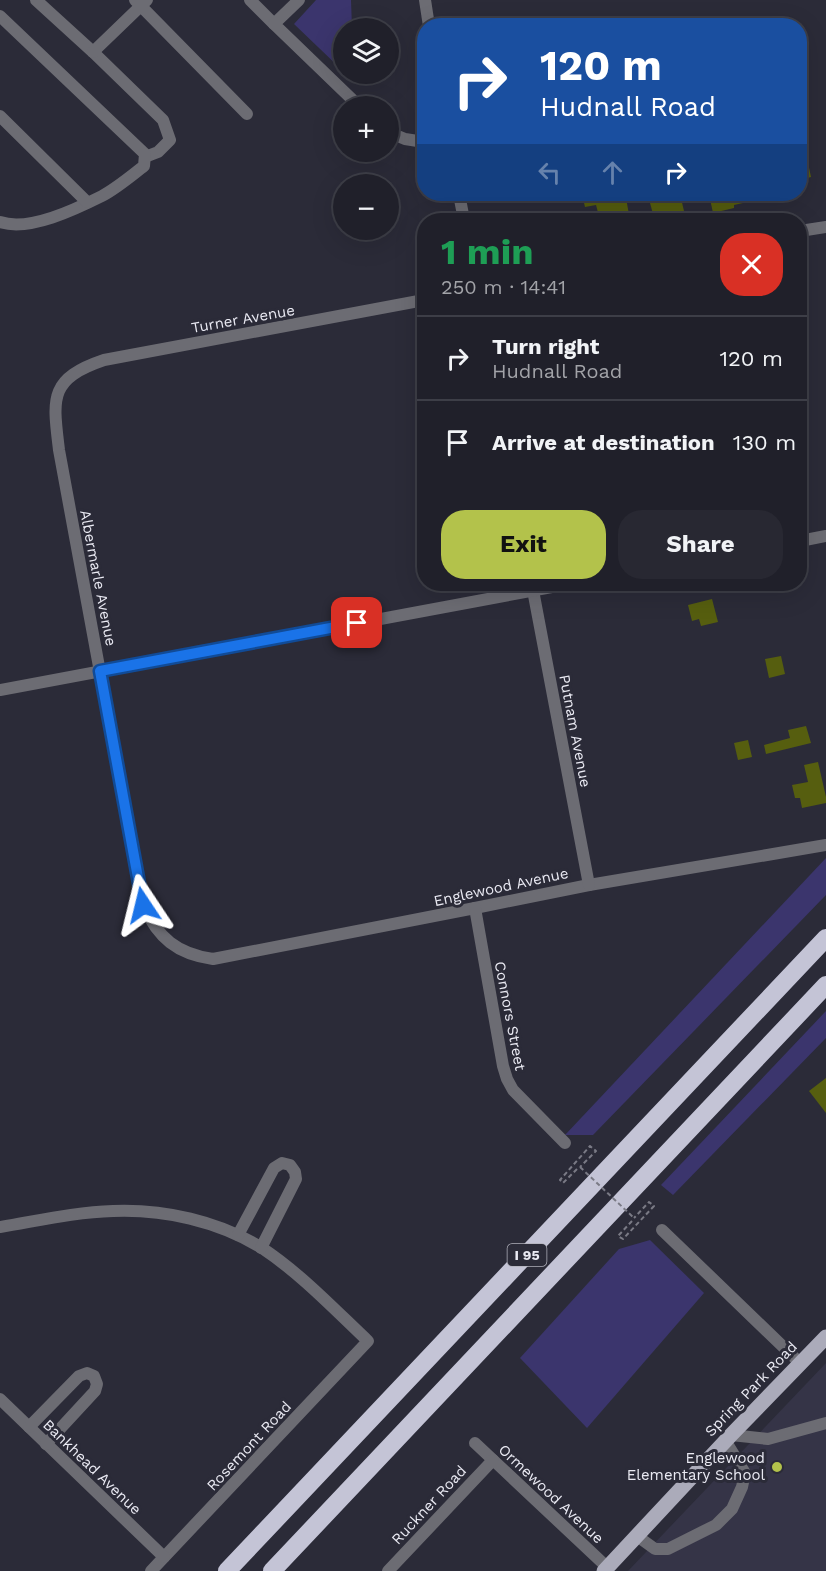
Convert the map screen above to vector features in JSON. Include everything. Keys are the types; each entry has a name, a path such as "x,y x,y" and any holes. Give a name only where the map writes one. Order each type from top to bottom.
{"highway":[{"name":"I 95","path":"227,1571 826,938"},
{"name":"I 95","path":"272,1571 826,985"}],"main road":[{"name":"Spring Park Road","path":"605,1569 826,1337"}],"street":[{"path":"36,0 162,120 170,140 158,152 145,157"},
{"path":"250,0 349,96"},
{"path":"274,24 299,0"},
{"path":"425,0 428,18"},
{"path":"93,52 141,2 247,114"},
{"path":"0,15 145,154 144,166 103,195 59,215 30,224 12,225 0,222"},
{"path":"0,116 87,202"},
{"path":"399,137 417,141"},
{"path":"807,230 826,227"},
{"name":"Turner Avenue","path":"70,375 87,365 104,360 417,301"},
{"name":"Albermarle Avenue","path":"70,375 56,397 54,411 59,450 143,905 161,934 183,952"},
{"path":"807,540 826,536"},
{"path":"0,690 511,591"},
{"name":"Putnam Avenue","path":"533,591 589,885"},
{"name":"Englewood Avenue","path":"183,952 213,959 589,885 826,845"},
{"name":"Connors Street","path":"475,908 507,1079 513,1090 565,1143"},
{"path":"0,1227 82,1214 136,1210 191,1219 238,1235 261,1248 296,1179 295,1172 290,1165 282,1163 274,1168 238,1235"},
{"path":"662,1230 801,1364"},
{"name":"Rosemont Road","path":"151,1571 368,1341 305,1281 261,1248"},
{"path":"29,1426 80,1376 87,1373 94,1376 97,1384 95,1391 46,1444"},
{"name":"Bankhead Avenue","path":"0,1399 164,1557"},
{"path":"637,1536 656,1549 668,1549 716,1525 732,1509 742,1487 745,1473 728,1438 768,1439 826,1423"},
{"name":"Ormewood Avenue","path":"476,1443 605,1569"},
{"name":"Ruckner Road","path":"388,1571 493,1460"}],"path":[{"path":"590,1146 596,1151 578,1168 563,1183 560,1179 590,1146"},
{"path":"578,1168 633,1220"},
{"path":"649,1202 654,1206 623,1239 618,1236 633,1220 649,1202"}],"shaded area":[{"path":"316,0 351,0 352,18 333,18 333,61 294,24"},
{"path":"826,858 826,895 593,1135 565,1135"},
{"path":"826,1011 826,1038 673,1195 661,1185"},
{"path":"650,1240 704,1293 587,1428 520,1358 619,1249"},
{"name":"Englewood Elementary School","path":"826,1363 826,1571 628,1571"}],"building":[{"path":"807,158 811,177 807,178"},
{"path":"584,201 627,201 629,213 598,213 596,205 585,207"},
{"path":"650,201 682,201 684,211 675,213 653,213"},
{"path":"710,201 752,201 734,205 734,208 713,213"},
{"path":"712,599 718,622 701,626 699,619 692,621 688,605"},
{"path":"781,656 785,674 769,678 765,659"},
{"path":"806,726 811,743 766,754 764,745 790,738 788,730"},
{"path":"748,740 752,757 738,760 734,743"},
{"path":"818,762 826,803 802,808 800,798 795,798 792,785 808,782 804,765"},
{"path":"826,1078 826,1113 809,1091"}],"place":[{"name":"Englewood Elementary School","path":"777,1467"}],"route":[{"path":"143,905 100,671 357,623"}]}
